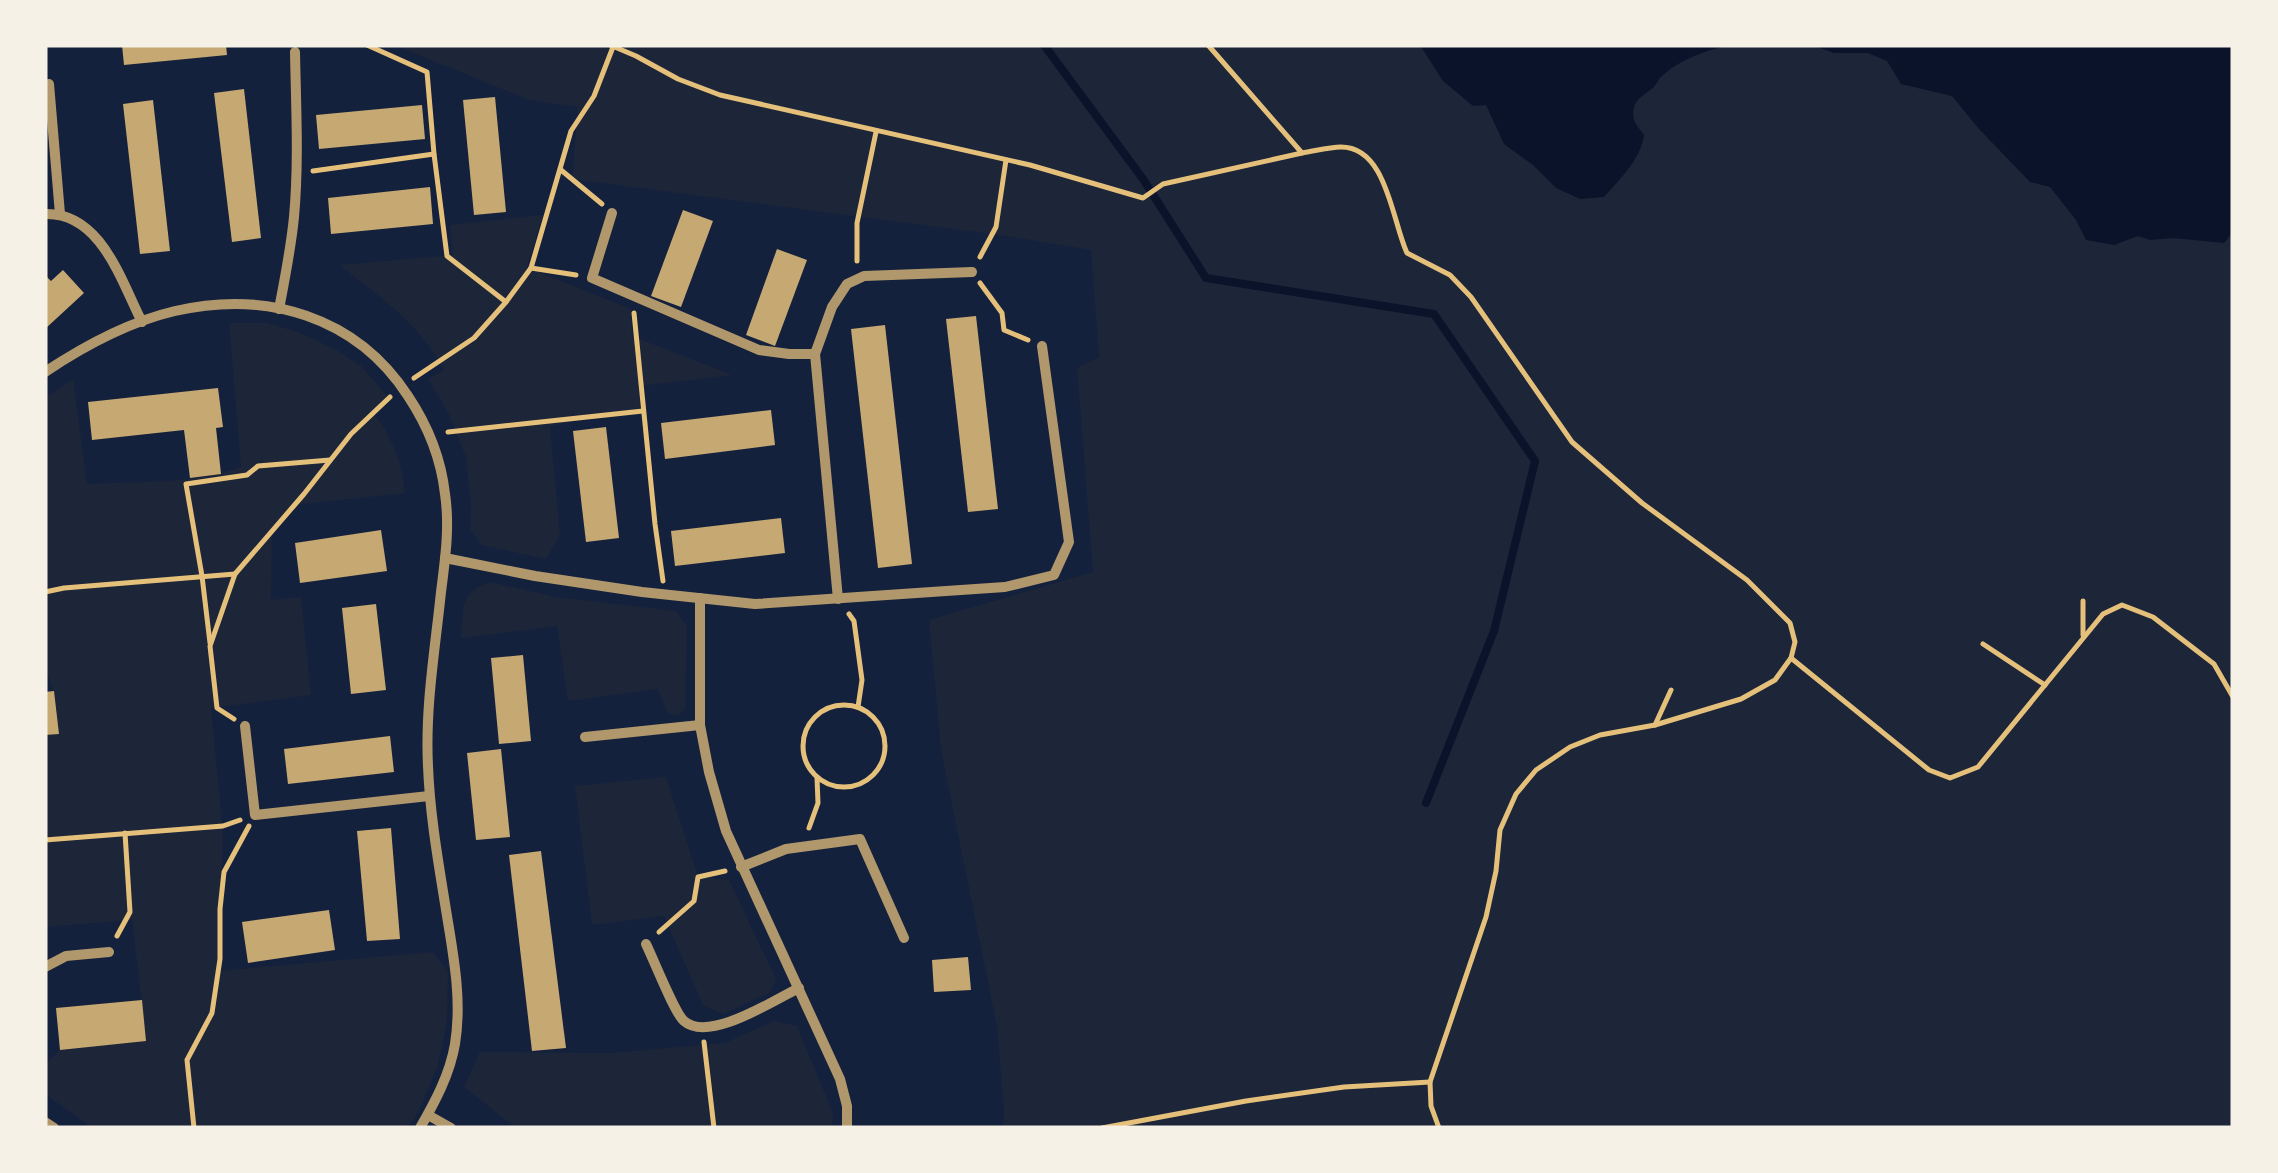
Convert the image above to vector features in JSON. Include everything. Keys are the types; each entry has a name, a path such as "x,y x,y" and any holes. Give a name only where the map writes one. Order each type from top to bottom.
{"street":[{"path":"279,309 291,242 296,173 294,52"},
{"path":"49,84 60,214"},
{"path":"612,212 592,278 759,350 816,354"},
{"path":"45,214 60,214 82,223 97,237 142,322"},
{"path":"838,599 816,354 836,300 847,284 857,278 972,272"},
{"path":"45,372 87,345 172,312 216,306 279,309 315,318 346,333 379,358 402,386 430,434 440,461 445,493 445,558 427,740 430,796 458,1003 450,1064 420,1128"},
{"path":"445,558 535,576 755,604 1005,587 1054,575 1069,542 1042,346"},
{"path":"700,598 700,725 709,772 741,867 840,1079 848,1128"},
{"path":"585,737 700,725"},
{"path":"244,726 255,815 430,796"},
{"path":"741,867 776,852 860,838 904,938"},
{"path":"646,944 680,1018 690,1025 716,1026 732,1021 799,988"},
{"path":"45,967 66,956 109,952"},
{"path":"428,1114 451,1128"},
{"path":"45,1122 54,1128"}],"path":[{"path":"368,45 427,72 447,256 506,302"},
{"path":"1208,45 1302,153"},
{"path":"210,646 235,574 351,434 402,386 474,338 531,268 571,131 594,96 612,46 678,80 720,95 1006,160 1143,198 1163,184 1345,147 1372,160 1407,253 1450,275 1470,297 1572,442 1642,502 1746,580 1790,623 1796,642 1791,658 1775,680 1741,699 1655,726 1600,735 1570,747 1536,770 1516,794 1500,830 1486,918 1430,1082 1431,1106 1439,1128"},
{"path":"857,278 857,223 876,132"},
{"path":"296,173 434,154"},
{"path":"1006,160 996,227 972,272 1002,313 1004,330 1042,346"},
{"path":"560,169 612,212"},
{"path":"531,268 592,278"},
{"path":"632,296 665,594"},
{"path":"430,434 644,411"},
{"path":"244,726 216,708 202,576 186,484 246,475 258,466 330,460"},
{"path":"45,592 235,574"},
{"path":"838,599 854,621 862,680 858,707"},
{"path":"2083,601 2084,638"},
{"path":"1791,658 1929,770 1950,778 1978,767 2103,614 2122,605 2153,617 2214,664 2233,697"},
{"path":"1983,644 2045,685"},
{"path":"1655,726 1671,690"},
{"path":"843,704 869,713 884,734 885,748 876,772 866,781 842,788 816,778 802,753 808,725 816,714 843,704"},
{"path":"802,846 818,803 816,778"},
{"path":"45,840 223,826 255,815"},
{"path":"194,1128 187,1060 212,1013 220,960 224,872 255,815"},
{"path":"109,952 130,912 125,833"},
{"path":"646,944 694,901 698,877 741,867"},
{"path":"702,1027 714,1128"},
{"path":"1102,1128 1265,1098 1430,1082"}],"shaded area":[{"path":"394,45 2233,45 2233,1128 1003,1128 997,1027 941,750 929,620 1093,572 1077,368 1099,357 1091,250 572,179 578,107 529,100"},
{"path":"1420,45 1732,45 1703,52 1675,66 1638,100 1633,117 1644,135 1634,161 1604,197 1580,199 1556,188 1504,144 1486,105 1473,106 1443,81"},
{"path":"1812,45 2233,45 2233,232 2224,243 2150,240 2138,236 2114,245 2086,240 2050,187 2030,182 1952,96 1901,84 1887,61 1868,53 1834,53"},
{"path":"543,215 527,267 631,309 632,336 732,375 639,386 640,408 550,426 560,535 546,559 482,545 470,529 466,457 448,412 428,379 444,370 411,325 340,265 453,255 450,225"},
{"path":"229,323 267,323 298,332 361,366 389,398 373,413 395,450 405,493 294,505 272,530 271,600 301,597 311,695 211,708 223,833 218,971 433,952 448,972 447,1022 438,1065 419,1111 407,1128 92,1128 45,1094 45,1064 60,1050 146,1040 132,920 45,927 45,735 59,733 54,691 45,668 45,398 73,379 87,484 184,479 241,467"},
{"path":"490,582 556,597 676,611 687,626 685,709 679,715 668,714 658,689 568,701 557,626 461,638 468,597"},
{"path":"666,777 698,877 729,880 776,979 771,992 723,1014 703,1005 664,916 592,925 575,786"},
{"path":"774,1021 797,1026 833,1113 832,1128 516,1128 464,1087 480,1052 610,1053 725,1043"}],"building":[{"path":"122,45 226,45 227,55 124,65"},
{"path":"244,89 261,238 232,242 214,93"},
{"path":"495,97 506,212 474,215 463,100"},
{"path":"153,100 170,251 140,254 123,104"},
{"path":"422,105 425,139 319,149 316,115"},
{"path":"430,187 433,224 331,234 328,198"},
{"path":"683,210 713,221 681,307 651,296"},
{"path":"777,249 807,260 775,346 746,335"},
{"path":"63,270 84,293 45,329 45,275 51,281"},
{"path":"976,316 998,509 968,512 946,319"},
{"path":"885,325 912,564 878,568 851,329"},
{"path":"218,388 223,427 216,428 221,474 190,478 184,430 92,440 88,402"},
{"path":"771,410 775,445 665,459 661,423"},
{"path":"606,427 619,538 586,542 573,431"},
{"path":"781,518 785,553 675,566 671,531"},
{"path":"381,530 387,571 300,583 295,543"},
{"path":"376,604 386,690 351,694 342,608"},
{"path":"523,655 531,741 499,744 491,658"},
{"path":"54,691 59,734 45,735 45,692"},
{"path":"390,736 394,772 288,784 284,749"},
{"path":"501,749 510,837 476,840 467,753"},
{"path":"391,828 400,939 367,941 357,831"},
{"path":"541,851 566,1048 532,1051 509,855"},
{"path":"329,910 335,950 248,963 242,922"},
{"path":"968,957 971,990 934,992 932,960"},
{"path":"142,1000 146,1041 60,1050 56,1008"}],"waterway":[{"path":"1044,45 1143,179 1206,278 1434,314 1535,461 1494,631 1426,803"}]}
